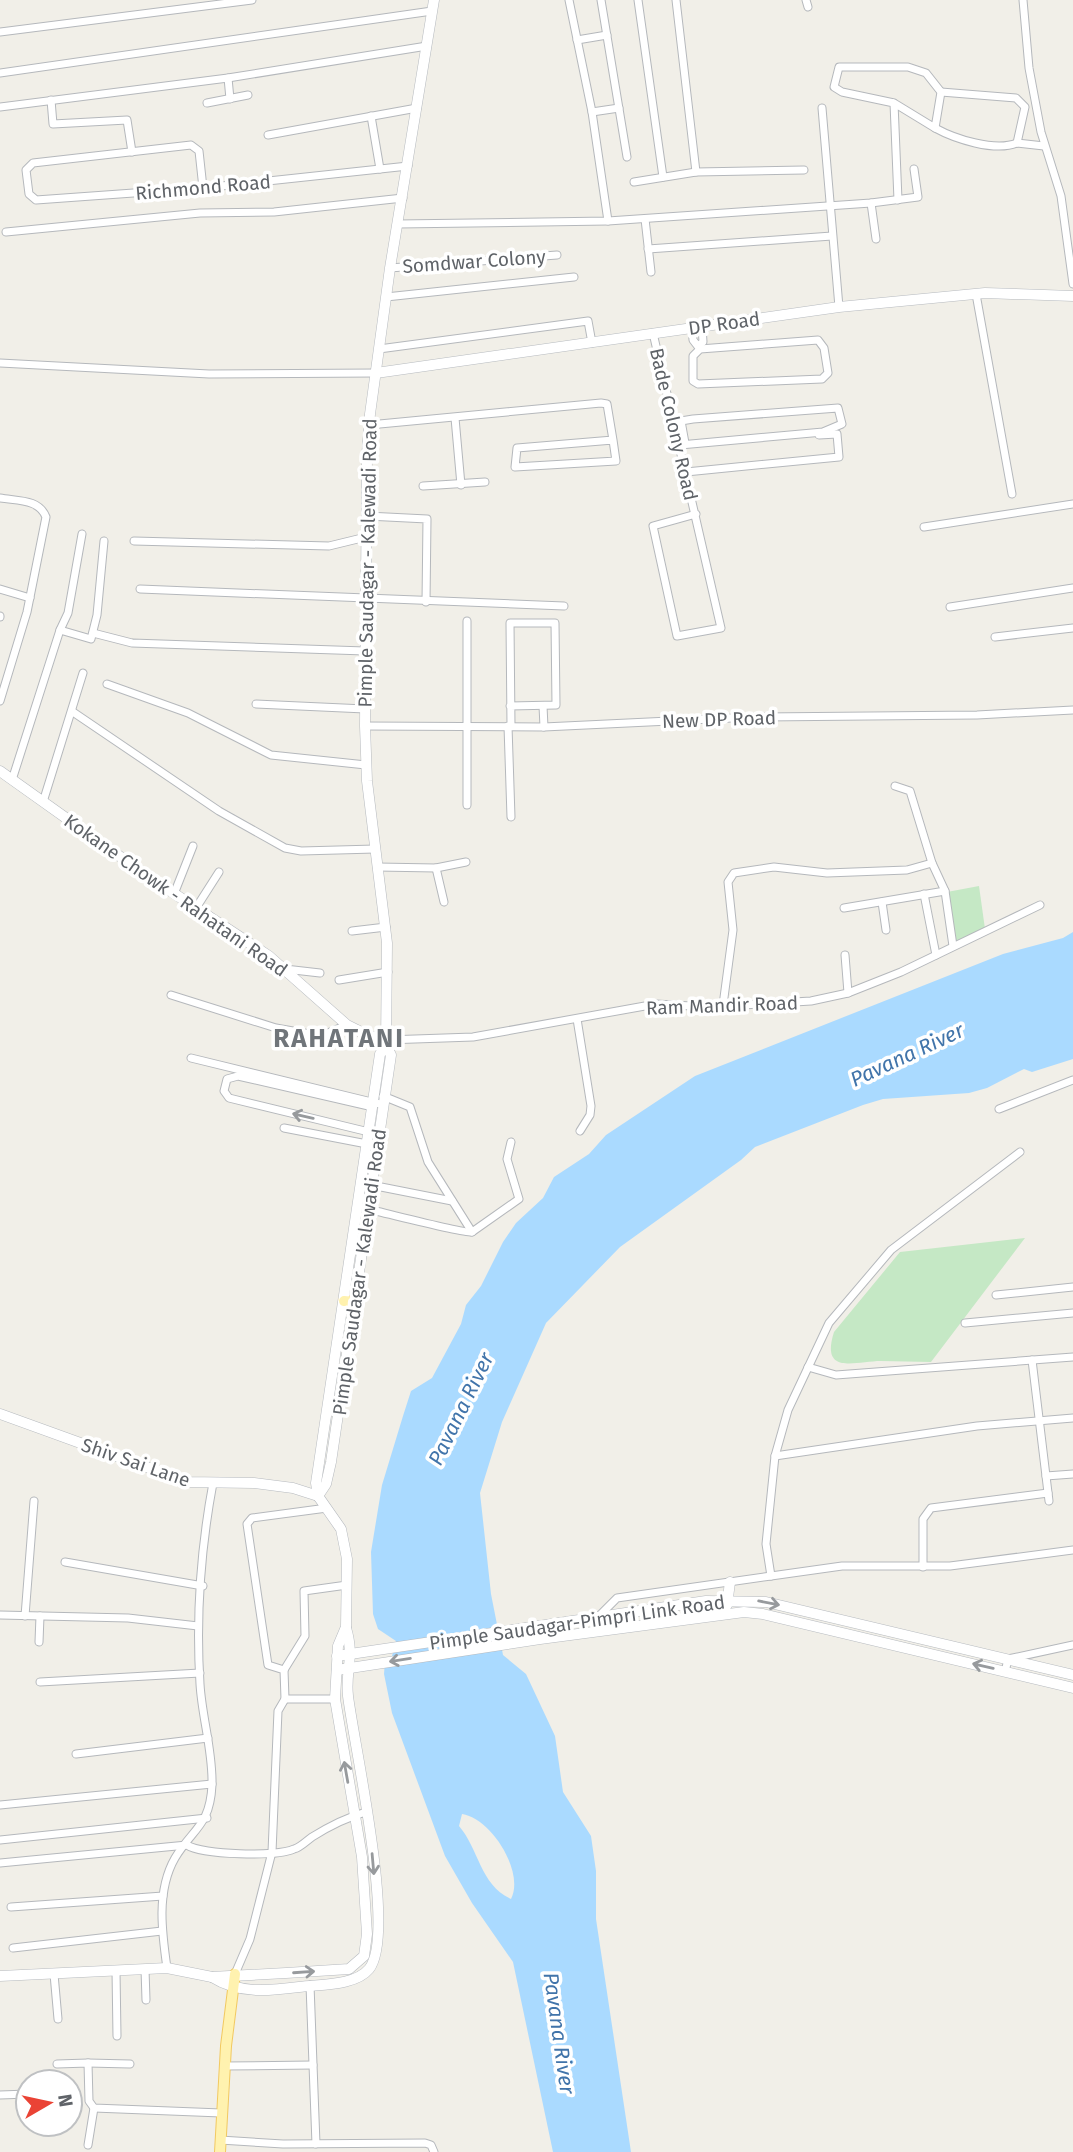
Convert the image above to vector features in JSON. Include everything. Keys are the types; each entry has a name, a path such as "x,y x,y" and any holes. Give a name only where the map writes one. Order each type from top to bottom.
{"main road":[{"name":"Pimple Saudagar - Kalewadi Road","path":"349,1302 369,1132 391,1055 386,1043 386,927 366,765 369,425 390,268 433,6"},
{"name":"DP Road","path":"376,373 653,334 698,332 839,307 998,293 1073,296"},
{"name":"Kokane Chowk - Rahatani Road","path":"0,771 285,969 348,1024 386,1043"},
{"name":"Pimple Saudagar - Kalewadi Road","path":"318,1496 316,1483 371,1185 378,1101"},
{"name":"Shiv Sai Lane","path":"0,1413 188,1482 254,1483 293,1488 318,1496"},
{"path":"212,1977 233,1989 274,1990 310,1985 361,1976 370,1968 378,1951 373,1856 347,1692 351,1655 346,1627 345,1544 341,1529 318,1496"},
{"path":"726,1613 730,1582"},
{"name":"Pimple Saudagar-Pimpri Link Road","path":"337,1656 728,1599 766,1602 1073,1675"},
{"name":"Pimple Saudagar-Pimpri Link Road","path":"337,1670 726,1613 763,1614 1073,1688"},
{"path":"0,1976 167,1968 212,1977 342,1970 360,1963 367,1949 362,1857 335,1699 337,1656 346,1627"},
{"path":"220,2152 225,2066 236,1975"}],"street":[{"path":"0,32 252,0"},
{"path":"569,0 592,113 608,221"},
{"path":"601,0 627,157"},
{"path":"638,0 663,177"},
{"path":"676,0 695,172"},
{"path":"1023,0 1028,66 1044,146 1061,196 1073,284"},
{"path":"0,73 433,6"},
{"path":"577,40 607,35"},
{"path":"0,107 228,78 427,46"},
{"path":"1017,143 1025,107 1022,101 941,92 926,73 908,67 839,67 834,87 842,92 894,103 935,128 966,142 1044,146"},
{"path":"228,78 230,99"},
{"path":"935,128 941,92"},
{"path":"206,103 248,96"},
{"path":"51,100 52,124 127,120 132,152 196,146 200,151 203,188"},
{"path":"894,103 898,200"},
{"path":"268,135 417,108"},
{"path":"592,113 619,108"},
{"path":"822,108 839,307"},
{"path":"371,116 380,169"},
{"name":"Richmond Road","path":"132,152 29,166 26,170 29,194 36,200 203,188 408,166"},
{"path":"398,224 608,221 871,203 918,197 914,169"},
{"path":"634,182 695,172 804,170"},
{"path":"6,232 200,213 274,212 403,198"},
{"path":"871,203 876,239"},
{"path":"645,219 651,272"},
{"path":"648,249 832,236"},
{"name":"Somdwar Colony","path":"390,268 557,255"},
{"path":"386,297 574,277"},
{"path":"981,294 1012,494"},
{"path":"379,349 588,321 592,343"},
{"path":"698,332 695,344 699,347 818,340 824,348 828,373 822,379 698,384 693,381 693,356 699,347"},
{"name":"Bade Colony Road","path":"653,334 683,447 721,628 677,636 653,526 696,514"},
{"path":"0,363 209,374 376,373"},
{"path":"369,425 601,403 607,404 610,409 614,440 616,461 515,467 517,449 614,440"},
{"path":"838,408 842,424 823,432 683,447 681,421 693,419 838,408"},
{"path":"455,418 461,485"},
{"path":"683,447 837,434 839,457 836,458 688,472"},
{"path":"423,486 485,482"},
{"path":"0,498 34,503 42,508 46,517 30,598 0,701"},
{"path":"924,527 1073,504"},
{"path":"367,516 426,519 426,602"},
{"path":"12,780 60,630 68,613 82,534"},
{"path":"134,541 329,546 366,537"},
{"path":"60,630 91,639 97,615 104,541"},
{"path":"950,607 1073,588"},
{"path":"0,589 30,598"},
{"path":"141,589 564,606"},
{"path":"467,621 467,805"},
{"path":"510,706 556,705 555,623 510,623 509,726 511,817"},
{"path":"995,637 1073,628"},
{"path":"93,633 132,643 365,651"},
{"path":"43,802 83,673"},
{"path":"107,684 188,713 271,755 366,765"},
{"path":"256,704 365,709"},
{"path":"543,706 544,727"},
{"name":"New DP Road","path":"365,726 544,727 753,716 977,715 1073,710"},
{"path":"72,712 219,811 285,848 375,849"},
{"path":"895,786 910,791 932,863 945,891 953,946"},
{"path":"174,894 193,846"},
{"path":"377,867 436,868 466,862"},
{"path":"723,1005 733,930 728,882 734,873 774,867 827,873 907,870 932,863"},
{"path":"436,868 444,902"},
{"path":"196,908 219,872"},
{"path":"844,908 945,891"},
{"path":"924,894 936,955"},
{"path":"882,902 886,930"},
{"name":"Ram Mandir Road","path":"386,1043 473,1037 656,1004 723,1005 811,1001 848,993 936,955 1040,905"},
{"path":"352,931 386,927"},
{"path":"845,955 848,993"},
{"path":"285,969 320,973"},
{"path":"338,980 388,972"},
{"path":"171,995 282,1029 321,1036 348,1024"},
{"path":"578,1018 591,1106 590,1115 580,1131"},
{"path":"191,1058 378,1101"},
{"path":"369,1132 229,1098 224,1091 228,1079 238,1076 410,1107 428,1162 472,1233"},
{"path":"999,1109 1073,1080"},
{"path":"285,1128 367,1144"},
{"path":"367,1209 442,1225 462,1233 472,1233 519,1199 507,1159 511,1142"},
{"path":"771,1576 766,1544 775,1456 788,1410 829,1323 891,1250 1020,1152"},
{"path":"371,1185 452,1201"},
{"path":"996,1295 1073,1287"},
{"path":"965,1323 1073,1313"},
{"path":"808,1367 836,1375 1073,1357"},
{"path":"923,1567 923,1519 931,1508 1049,1497 1032,1360"},
{"path":"775,1456 976,1426 1073,1418"},
{"path":"1046,1476 1073,1474"},
{"path":"167,1968 162,1931 163,1896 174,1859 207,1818 212,1784 200,1673 198,1626 203,1586 203,1535 213,1483"},
{"path":"25,1616 34,1501"},
{"path":"284,1670 268,1665 247,1524 252,1518 327,1508"},
{"path":"598,1617 617,1598 771,1576 842,1566 923,1567 984,1563 1073,1550"},
{"path":"65,1562 203,1586"},
{"path":"236,1975 250,1939 272,1852 278,1711 285,1699 284,1670 305,1636 304,1591 347,1585"},
{"path":"0,1615 128,1618 198,1626"},
{"path":"39,1642 40,1616"},
{"path":"1005,1672 1007,1660 1073,1645"},
{"path":"40,1682 200,1673"},
{"path":"285,1699 335,1699"},
{"path":"76,1754 208,1738"},
{"path":"0,1805 212,1784"},
{"path":"0,1863 187,1844 214,1852 272,1852 296,1849 313,1836 366,1812"},
{"path":"0,1840 207,1818"},
{"path":"11,1907 163,1896"},
{"path":"13,1948 162,1931"},
{"path":"145,1969 146,2000"},
{"path":"116,1971 117,2036"},
{"path":"54,1974 58,2019"},
{"path":"310,1985 316,2144"},
{"path":"88,2063 89,2101 94,2108 88,2145"},
{"path":"57,2064 130,2064"},
{"path":"225,2066 313,2065"},
{"path":"94,2108 221,2113"},
{"path":"220,2140 316,2144 425,2143 431,2145 434,2152"}],"green space":[{"path":"979,886 985,929 955,944 947,892"},
{"path":"1025,1238 931,1362 843,1363 836,1361 832,1355 834,1332 900,1252"}],"water":[{"name":"Pavana River","path":"1073,932 1073,1059 1032,1072 1024,1069 987,1088 969,1093 883,1099 755,1147 741,1160 620,1247 546,1323 502,1422 480,1493 491,1594 503,1655 526,1674 555,1736 563,1792 591,1836 596,1871 596,1919 631,2152 553,2152 513,1962 472,1903 445,1856 392,1713 384,1674 385,1661 392,1656 396,1641 378,1629 373,1614 371,1552 382,1485 411,1391 432,1378 461,1324 466,1305 481,1286 503,1242 516,1223 543,1198 554,1177 589,1154 606,1135 695,1076 1003,954 1063,938","holes":["462,1814 484,1825 503,1848 513,1875 511,1899 501,1893 486,1876 459,1826"]}],"district":[{"name":"RAHATANI","path":"339,1038"}]}
